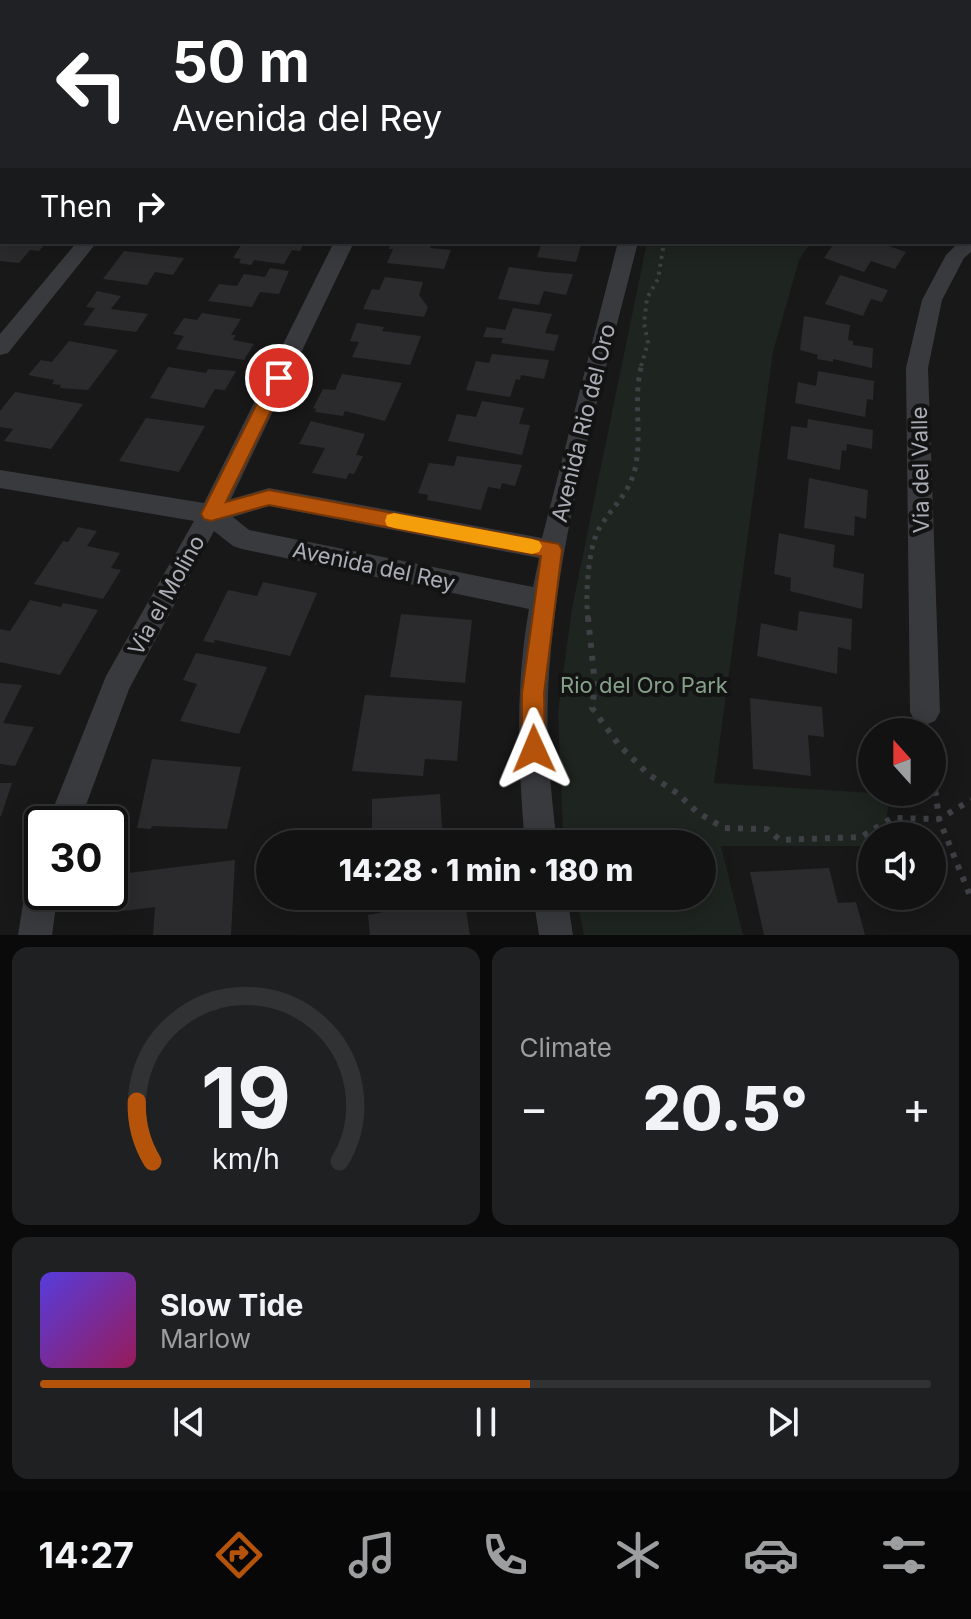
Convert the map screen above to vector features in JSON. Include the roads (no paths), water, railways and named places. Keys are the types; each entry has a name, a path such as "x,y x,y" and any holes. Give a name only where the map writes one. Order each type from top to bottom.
{"street":[{"path":"0,348 85,244"},
{"name":"Via el Molino","path":"70,806 116,685 211,514 343,244"},
{"name":"Avenida Rio del Oro","path":"539,830 534,804 533,693 552,550 628,244"},
{"name":"Via del Valle","path":"925,712 917,368 932,300 956,255 969,244"},
{"name":"Avenida del Rey","path":"0,479 211,514 269,497 552,550"},
{"name":"Avenida del Rey","path":"211,514 242,539 545,601"},
{"path":"35,935 38,910"},
{"path":"552,910 556,935"}],"park label":[{"name":"Rio del Oro Park","path":"644,685"}]}
